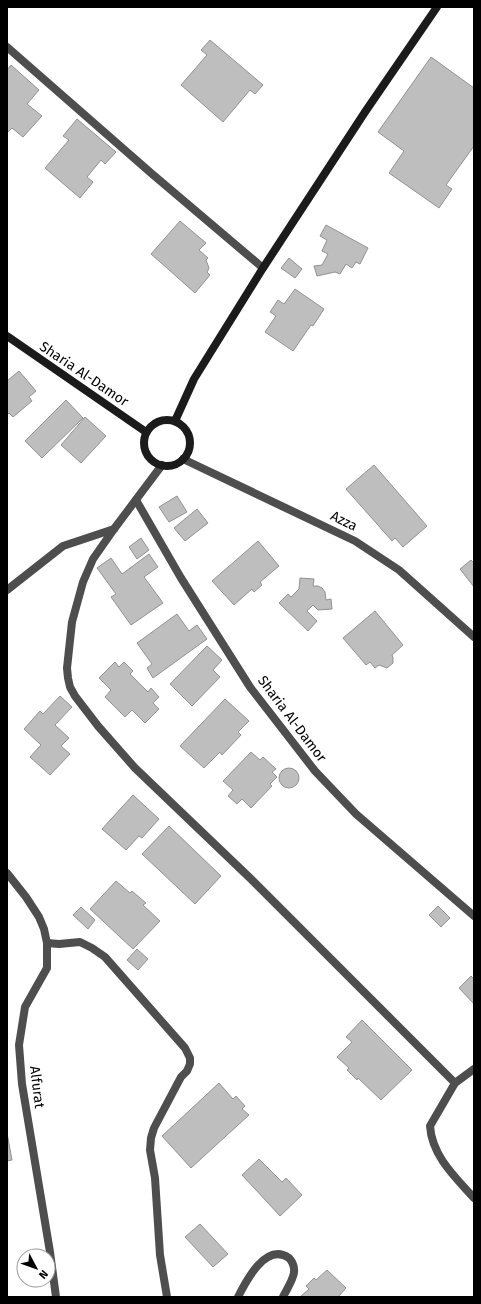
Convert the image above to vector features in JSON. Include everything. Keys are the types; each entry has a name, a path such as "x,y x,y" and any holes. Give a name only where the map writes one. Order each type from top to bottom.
{"street":[{"path":"174,421 194,379 263,268 365,112 437,7"},
{"path":"7,47 150,173 263,268"},
{"name":"Sharia Al-Damor","path":"8,340 146,432"},
{"path":"159,421 174,421 186,430 190,445 187,453 183,459 170,466 155,463 145,452 143,444 146,432 152,424 159,421"},
{"name":"Azza","path":"183,459 355,541 399,570 474,637"},
{"path":"162,465 114,528 93,559 83,582 72,622 67,668 68,678 75,696 98,726 135,768 251,879 455,1083"},
{"name":"Sharia Al-Damor","path":"136,500 181,578 250,687 315,771 356,814 474,916"},
{"path":"7,590 63,546 114,528"},
{"name":"Alfurat","path":"7,873 26,897 39,917 47,943 47,968 25,1006 19,1045 22,1084 56,1297"},
{"path":"47,943 59,944 80,942 105,957 189,1054 190,1064 187,1071 181,1077 157,1122 151,1138 150,1150 155,1178 160,1255 167,1297"},
{"path":"474,1070 455,1083 430,1126 433,1143 438,1155 474,1198"},
{"path":"238,1297 248,1276 256,1267 265,1259 272,1255 278,1254 289,1258 294,1268 294,1277 283,1297"}],"building":[{"path":"210,40 263,85 255,94 250,90 223,122 181,85 207,55 201,50"},
{"path":"431,57 474,88 474,146 446,185 452,189 439,208 389,173 404,151 378,132"},
{"path":"11,65 39,90 27,104 42,116 23,137 12,128 8,132 7,131 7,70"},
{"path":"77,119 116,152 105,164 101,160 87,177 93,182 80,198 45,168 69,140 63,136"},
{"path":"180,221 206,243 199,250 208,258 206,260 209,268 207,272 210,275 195,293 151,254"},
{"path":"326,225 368,248 360,264 356,262 352,268 346,264 340,274 335,272 317,276 314,266 322,265 328,254 322,251 327,240 320,236"},
{"path":"289,258 302,269 295,278 281,268"},
{"path":"295,289 324,309 313,326 311,325 293,351 265,332 276,316 270,312 278,300 284,304"},
{"path":"19,371 36,391 29,397 32,401 13,417 9,413 7,415 7,381"},
{"path":"66,400 83,418 42,458 25,441"},
{"path":"85,417 106,436 81,463 61,445"},
{"path":"374,465 427,526 403,547 395,538 392,541 346,489"},
{"path":"177,496 187,512 169,522 159,507"},
{"path":"197,509 208,523 185,541 174,528"},
{"path":"141,538 149,550 137,559 129,547"},
{"path":"258,541 279,566 260,582 262,585 254,592 252,589 234,605 212,581"},
{"path":"149,554 158,567 144,577 163,603 131,625 111,597 116,594 97,568 111,558 122,574"},
{"path":"471,560 474,563 474,587 460,569"},
{"path":"300,578 314,579 313,586 322,588 325,592 326,600 331,599 332,609 318,610 313,605 307,611 317,621 308,631 279,603 288,594 291,597 299,589"},
{"path":"375,611 403,645 392,655 393,663 387,668 379,665 375,668 370,662 366,665 343,638"},
{"path":"177,614 189,631 197,625 207,639 153,678 147,668 152,664 137,643"},
{"path":"207,646 222,660 213,670 220,677 192,706 170,684"},
{"path":"115,662 119,667 124,662 133,671 130,674 148,692 151,688 159,697 153,703 159,709 145,723 132,710 125,717 105,697 111,690 99,678"},
{"path":"60,696 72,707 55,725 69,738 61,746 70,754 50,775 30,757 41,745 24,729 40,711 43,714"},
{"path":"225,699 249,721 238,732 241,735 222,755 220,752 204,768 180,746"},
{"path":"251,752 260,760 263,757 276,769 272,772 277,777 270,784 272,786 251,808 242,799 237,804 228,796 233,790 223,781"},
{"path":"285,768 293,768 299,774 299,782 293,788 285,788 279,782 279,774"},
{"path":"133,795 159,819 142,838 139,836 126,850 102,829"},
{"path":"169,826 221,876 195,904 142,854"},
{"path":"116,881 130,893 132,891 146,903 143,905 160,921 133,949 90,909"},
{"path":"438,906 450,918 441,927 429,915"},
{"path":"81,907 95,920 88,929 73,915"},
{"path":"137,949 148,959 138,970 127,960"},
{"path":"471,976 474,979 474,1004 459,988"},
{"path":"362,1020 412,1070 381,1100 358,1078 357,1080 347,1070 349,1068 337,1057 352,1042 346,1037"},
{"path":"219,1083 233,1099 236,1096 245,1106 242,1109 249,1115 191,1168 162,1136"},
{"path":"7,1133 12,1160 7,1161"},
{"path":"259,1159 282,1182 286,1178 302,1195 280,1216 242,1175"},
{"path":"200,1224 228,1254 213,1267 185,1237"},
{"path":"327,1270 346,1288 338,1297 300,1297 309,1289 306,1286 314,1278 316,1280"}]}
